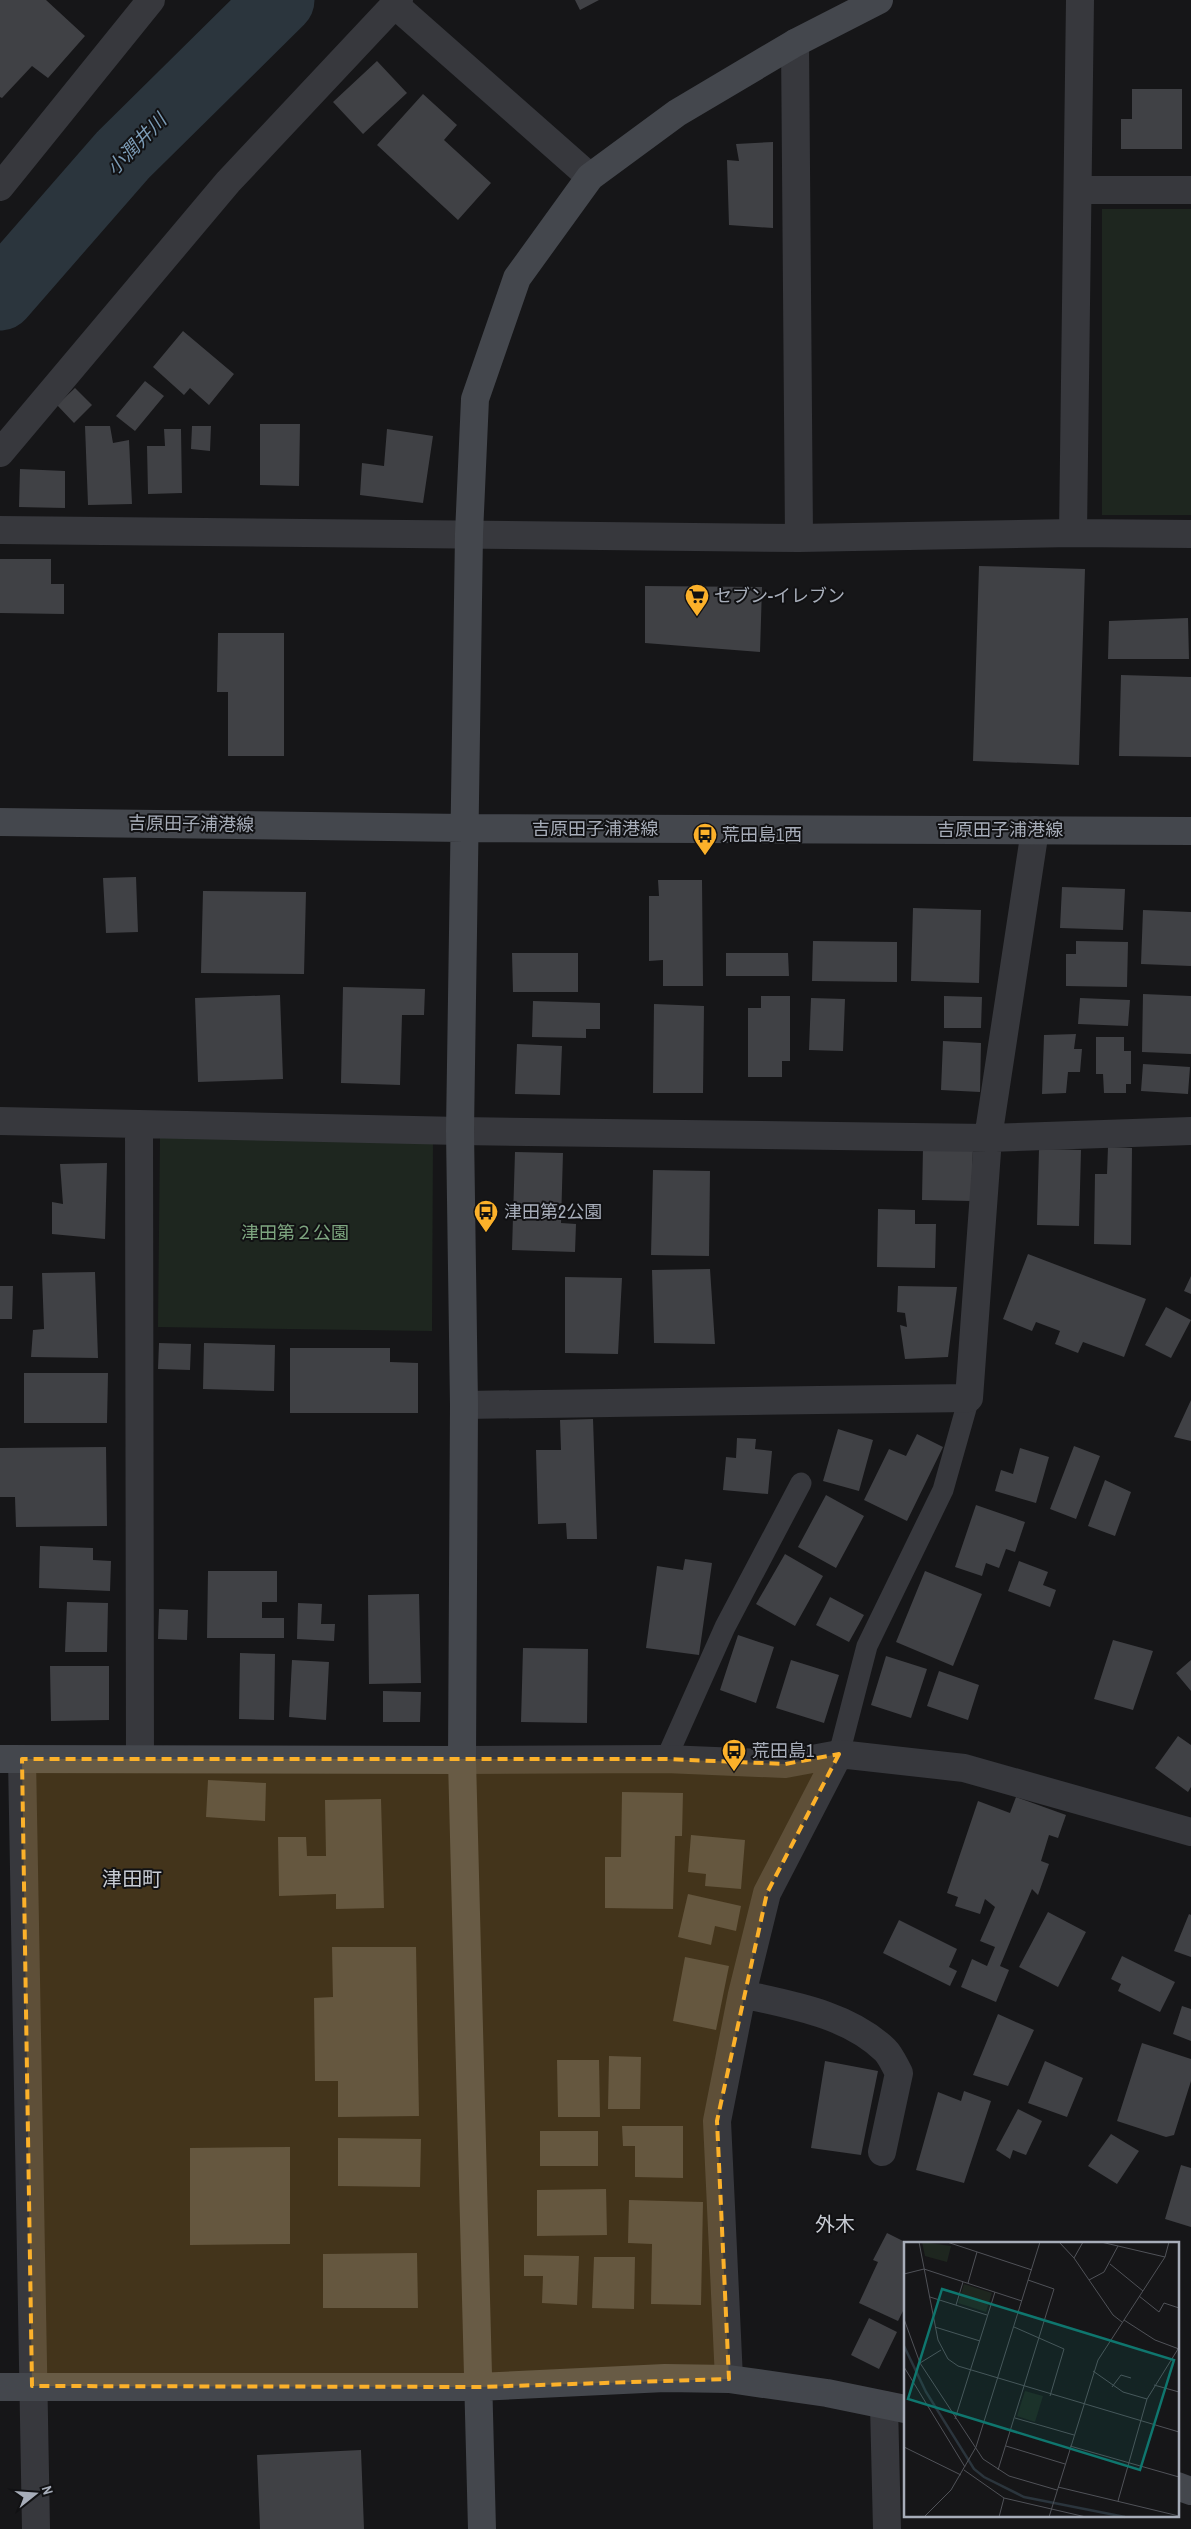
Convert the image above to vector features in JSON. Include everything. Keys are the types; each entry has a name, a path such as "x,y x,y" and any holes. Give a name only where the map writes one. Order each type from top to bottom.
{"street":[{"path":"0,187 151,0"},
{"path":"482,2529 462,1760 464,1405 460,1131 469,534 475,399 518,278 590,177 677,112 795,43 879,0"},
{"path":"1073,533 1080,0"},
{"path":"0,453 228,182 396,2 590,177"},
{"path":"795,43 799,538"},
{"path":"1078,190 1191,190"},
{"path":"0,530 799,538 1073,533 1191,534"},
{"name":"吉原田子浦港線","path":"0,822 464,828 1191,831"},
{"path":"464,1405 969,1398 988,1138 1034,830"},
{"path":"0,1121 460,1131 988,1138 1191,1131"},
{"path":"139,1125 140,1759"},
{"path":"729,2379 717,2121 742,1994 767,1893 839,1754"},
{"path":"36,2529 11,1759 666,1759 785,1764 839,1754 964,1768 1191,1832"},
{"path":"742,1994 802,2008 855,2028 886,2051 899,2073 882,2152"},
{"path":"0,2387 478,2387 665,2378 729,2379 826,2393 894,2407 887,2529"},
{"path":"1178,2486 1191,2491"}],"lane":[{"path":"839,1754 867,1646 943,1490 969,1398"},
{"path":"666,1759 725,1627 801,1483"}],"highlighted area":[{"path":"839,1754 767,1893 717,2121 729,2379 478,2387 32,2386 22,1759 666,1759 785,1764"}],"green space":[{"path":"1102,209 1191,209 1191,515 1102,515"},
{"name":"津田第２公園","path":"160,1136 433,1140 432,1331 158,1327"}],"building":[{"path":"0,0 46,0 85,36 48,78 32,66 2,98 0,97"},
{"path":"575,0 599,0 580,10"},
{"path":"377,61 407,93 363,134 333,102"},
{"path":"1132,89 1182,89 1182,149 1121,149 1121,119 1132,119"},
{"path":"423,94 457,125 444,140 491,183 458,220 377,145"},
{"path":"773,142 773,228 729,225 727,160 739,161 736,144"},
{"path":"183,331 234,374 209,405 190,388 184,395 153,367"},
{"path":"145,381 164,396 135,431 116,416"},
{"path":"75,388 92,405 74,423 57,405"},
{"path":"260,424 300,424 299,486 260,485"},
{"path":"85,426 110,426 113,443 129,440 132,504 88,505"},
{"path":"192,426 211,426 210,451 191,449"},
{"path":"164,429 181,429 182,493 148,494 147,446 165,446"},
{"path":"387,429 433,436 423,503 360,495 362,463 384,466"},
{"path":"20,469 65,471 65,508 19,507"},
{"path":"0,559 51,559 51,584 64,584 64,614 0,613"},
{"path":"979,566 1085,569 1079,765 973,761"},
{"path":"645,586 762,587 760,652 645,643"},
{"path":"1188,618 1189,659 1108,659 1109,621"},
{"path":"218,633 284,633 284,756 228,756 228,692 217,692"},
{"path":"1121,675 1191,677 1191,757 1119,756"},
{"path":"136,877 138,932 106,933 103,878"},
{"path":"658,880 702,880 703,986 663,986 663,960 649,961 649,896 659,896"},
{"path":"1062,887 1125,889 1123,930 1060,928"},
{"path":"203,891 306,892 304,974 201,973"},
{"path":"913,908 981,910 979,983 911,981"},
{"path":"1143,910 1191,912 1191,966 1141,964"},
{"path":"813,941 897,942 897,982 812,981"},
{"path":"1076,941 1128,942 1127,987 1066,986 1066,954 1076,954"},
{"path":"512,953 578,953 578,992 513,992"},
{"path":"726,953 788,953 789,976 726,976"},
{"path":"343,987 425,989 424,1015 402,1015 400,1085 341,1083"},
{"path":"1143,994 1191,996 1191,1054 1142,1052"},
{"path":"280,995 283,1079 198,1082 195,998"},
{"path":"761,996 790,996 790,1061 782,1061 782,1077 748,1077 748,1008 761,1008"},
{"path":"944,996 982,997 981,1028 944,1028"},
{"path":"811,998 845,999 843,1051 809,1050"},
{"path":"1080,998 1130,1000 1128,1026 1078,1024"},
{"path":"533,1001 600,1003 600,1029 586,1029 586,1038 532,1037"},
{"path":"654,1004 704,1006 703,1093 653,1093"},
{"path":"1076,1034 1074,1049 1082,1049 1080,1072 1068,1072 1066,1093 1042,1094 1044,1035"},
{"path":"1096,1037 1124,1037 1124,1051 1131,1051 1131,1084 1126,1084 1126,1093 1104,1093 1103,1074 1096,1074"},
{"path":"943,1041 981,1043 980,1092 941,1090"},
{"path":"517,1044 562,1046 560,1095 515,1094"},
{"path":"1143,1064 1190,1067 1188,1094 1141,1091"},
{"path":"923,1147 973,1148 971,1201 922,1200"},
{"path":"1108,1147 1132,1148 1131,1245 1094,1244 1095,1174 1107,1174"},
{"path":"1039,1149 1081,1150 1079,1226 1037,1225"},
{"path":"515,1152 563,1153 561,1223 576,1224 575,1252 512,1250"},
{"path":"107,1163 105,1239 52,1234 52,1202 63,1204 60,1164"},
{"path":"653,1170 710,1171 709,1256 651,1255"},
{"path":"878,1209 915,1210 915,1224 936,1224 935,1268 877,1267"},
{"path":"1028,1254 1146,1299 1124,1357 1083,1342 1078,1353 1055,1344 1060,1331 1036,1322 1032,1331 1003,1319"},
{"path":"710,1269 715,1344 654,1343 652,1270"},
{"path":"95,1272 98,1358 31,1357 33,1330 44,1329 42,1273"},
{"path":"1191,1276 1191,1294 1184,1291"},
{"path":"565,1277 622,1278 618,1354 565,1353"},
{"path":"0,1286 13,1286 12,1319 0,1319"},
{"path":"898,1286 957,1287 948,1357 905,1359 900,1325 907,1327 905,1313 897,1312"},
{"path":"1166,1307 1191,1320 1171,1358 1145,1345"},
{"path":"159,1343 191,1344 190,1370 158,1369"},
{"path":"204,1343 275,1345 274,1391 203,1389"},
{"path":"290,1348 390,1348 390,1362 418,1363 418,1413 290,1413"},
{"path":"24,1373 108,1373 107,1423 24,1423"},
{"path":"1191,1400 1191,1441 1174,1437"},
{"path":"593,1419 597,1539 567,1539 566,1523 538,1524 536,1450 561,1450 560,1420"},
{"path":"838,1429 873,1440 859,1491 823,1481"},
{"path":"917,1434 943,1447 907,1521 864,1500 889,1449 906,1456"},
{"path":"737,1438 756,1439 755,1449 772,1451 768,1494 723,1490 726,1457 736,1458"},
{"path":"1074,1446 1100,1456 1076,1519 1050,1509"},
{"path":"106,1447 107,1526 16,1527 15,1497 0,1497 0,1448"},
{"path":"1020,1448 1049,1457 1036,1503 995,1491 1001,1470 1013,1474"},
{"path":"1105,1480 1131,1492 1115,1536 1088,1526"},
{"path":"826,1495 864,1516 836,1568 798,1547"},
{"path":"976,1505 1025,1522 1015,1552 1006,1549 999,1568 986,1563 982,1576 955,1567"},
{"path":"40,1546 93,1548 93,1560 111,1561 110,1591 39,1588"},
{"path":"785,1554 823,1576 795,1626 756,1604"},
{"path":"685,1559 712,1563 699,1655 646,1648 657,1566 683,1570"},
{"path":"1019,1561 1048,1572 1043,1585 1056,1590 1050,1607 1008,1591"},
{"path":"208,1571 277,1571 277,1602 262,1602 262,1618 284,1618 284,1638 207,1638"},
{"path":"925,1571 982,1594 953,1666 896,1642"},
{"path":"419,1594 421,1683 369,1684 368,1595"},
{"path":"830,1597 864,1615 849,1642 816,1625"},
{"path":"67,1602 108,1603 107,1652 65,1652"},
{"path":"298,1603 322,1604 321,1624 335,1624 334,1641 297,1639"},
{"path":"159,1609 188,1610 187,1640 158,1639"},
{"path":"738,1635 774,1647 756,1703 720,1690"},
{"path":"1113,1640 1153,1651 1133,1710 1094,1699"},
{"path":"523,1648 588,1649 587,1723 521,1722"},
{"path":"240,1653 275,1654 274,1720 239,1719"},
{"path":"886,1656 927,1669 911,1718 871,1705"},
{"path":"292,1660 329,1662 326,1720 289,1717"},
{"path":"791,1660 839,1675 824,1723 776,1708"},
{"path":"1191,1660 1191,1691 1176,1673"},
{"path":"50,1666 109,1666 109,1720 51,1721"},
{"path":"939,1671 979,1685 968,1720 927,1706"},
{"path":"383,1691 421,1692 420,1722 383,1722"},
{"path":"1178,1736 1191,1745 1191,1787 1188,1792 1155,1768"},
{"path":"208,1780 266,1783 265,1821 206,1817"},
{"path":"622,1792 683,1793 682,1836 675,1836 673,1909 605,1908 605,1857 621,1857"},
{"path":"1016,1797 1066,1815 1058,1838 1049,1835 1041,1861 1049,1864 1038,1895 1032,1889 1000,1966 1009,1970 996,2002 961,1987 972,1959 987,1966 995,1947 980,1941 995,1907 985,1899 980,1914 955,1906 958,1897 947,1893 978,1801 1010,1813"},
{"path":"381,1799 384,1908 336,1909 336,1894 279,1896 278,1837 306,1837 307,1856 326,1856 325,1800"},
{"path":"691,1835 745,1840 741,1889 705,1886 706,1874 688,1872"},
{"path":"688,1894 741,1906 736,1931 715,1926 711,1945 678,1937"},
{"path":"1048,1912 1086,1932 1058,1987 1019,1967"},
{"path":"1189,1914 1191,1915 1191,1957 1174,1951"},
{"path":"899,1920 957,1949 949,1967 957,1971 950,1986 883,1953"},
{"path":"332,1947 416,1947 419,2116 338,2117 338,2081 315,2081 314,1998 333,1997"},
{"path":"1122,1956 1175,1982 1160,2012 1118,1991 1121,1984 1111,1979"},
{"path":"685,1957 729,1966 716,2030 673,2021"},
{"path":"1182,2006 1191,2009 1191,2041 1173,2034"},
{"path":"998,2014 1034,2030 1008,2086 973,2075"},
{"path":"1142,2043 1191,2059 1191,2081 1174,2135 1166,2137 1117,2121"},
{"path":"609,2056 641,2057 640,2109 608,2109"},
{"path":"557,2060 599,2060 600,2117 558,2117"},
{"path":"825,2061 878,2071 861,2155 811,2148"},
{"path":"1045,2061 1083,2078 1067,2117 1028,2103"},
{"path":"964,2091 991,2101 964,2183 916,2170 938,2092 961,2101"},
{"path":"1018,2109 1042,2121 1026,2155 1013,2150 1010,2159 996,2150"},
{"path":"622,2126 683,2126 683,2178 635,2177 635,2146 623,2146"},
{"path":"540,2131 598,2131 598,2166 540,2166"},
{"path":"1111,2134 1139,2151 1117,2184 1088,2166"},
{"path":"338,2138 421,2139 420,2187 338,2186"},
{"path":"290,2147 290,2244 190,2245 190,2148"},
{"path":"1181,2165 1191,2168 1191,2227 1165,2219"},
{"path":"606,2189 607,2235 537,2236 537,2190"},
{"path":"629,2200 703,2202 701,2305 651,2304 652,2244 628,2243"},
{"path":"887,2233 905,2242 904,2309 898,2321 859,2303 878,2262 873,2260"},
{"path":"417,2253 418,2308 323,2308 323,2254"},
{"path":"524,2255 579,2256 577,2305 542,2303 543,2276 524,2276"},
{"path":"594,2257 635,2257 634,2309 592,2308"},
{"path":"869,2318 897,2332 879,2369 851,2355"},
{"path":"361,2450 364,2529 260,2529 257,2455"}],"waterway":[{"name":"小潤井川","path":"0,296 123,155 280,0"}],"place":[{"name":"セブン-イレブン","path":"697,617"},
{"name":"荒田島1西","path":"705,856"},
{"name":"津田第2公園","path":"486,1233"},
{"name":"荒田島1","path":"734,1772"}],"district":[{"name":"津田町","path":"132,1879"},
{"name":"外木","path":"835,2224"}]}
